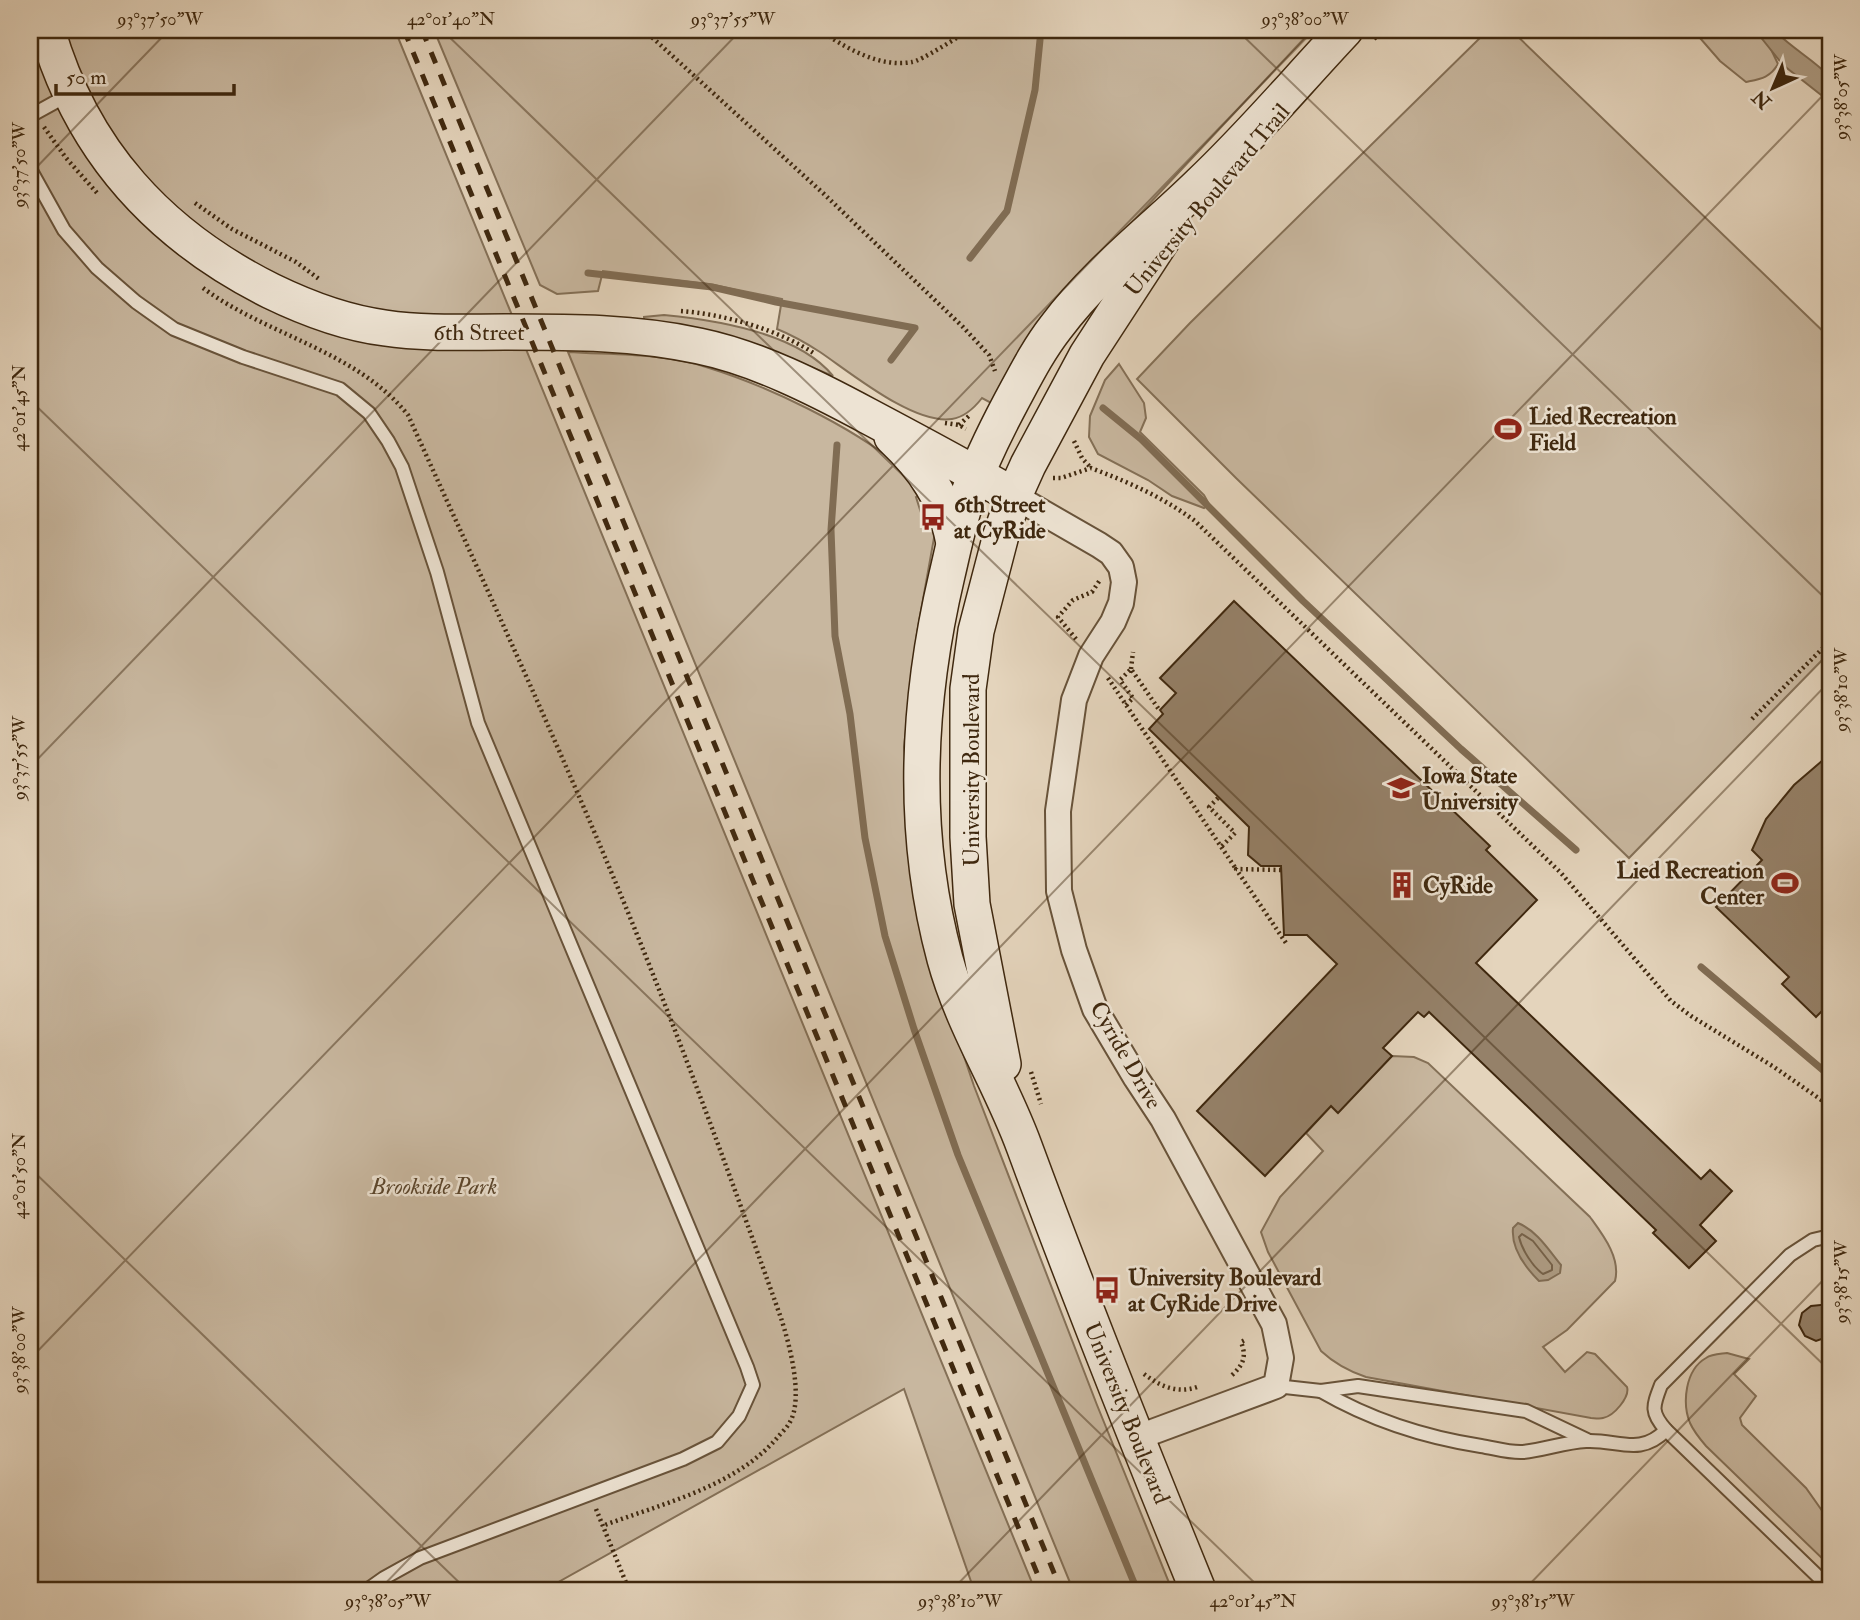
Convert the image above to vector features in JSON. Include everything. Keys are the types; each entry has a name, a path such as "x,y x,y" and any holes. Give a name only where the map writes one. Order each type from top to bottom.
{"main road":[{"name":"6th Street","path":"47,30 84,122 106,156 133,189 165,221 209,257 297,304 384,328 442,333 589,332 701,346 823,392 1014,496"},
{"name":"University Boulevard","path":"1028,1111 964,1014 946,963 935,915 927,859 922,797 923,718 935,626 964,505 976,474 1033,361 1055,327 1091,285 1132,244 1201,184 1359,35"},
{"name":"University Boulevard","path":"1198,1590 1136,1438 984,975 972,904 967,747 968,689 976,631 1000,535 1014,496 1087,355 1165,234 1201,184"},
{"path":"868,416 911,454 931,481 943,503 954,543"}],"street":[{"name":"Cyride Drive","path":"1014,496 1099,545 1111,553 1121,567 1124,582 1121,603 1113,622 1091,656 1074,700 1058,811 1059,891 1074,950 1095,1009 1163,1119 1274,1324 1281,1358 1276,1386"},
{"path":"1136,1438 1276,1386"}],"lane":[{"path":"30,116 71,94"},
{"path":"30,169 64,230 97,268 136,302 174,329 243,357 340,389 369,414 402,467 437,572 478,723 737,1341 752,1385 739,1416 716,1442 683,1459 420,1558 368,1590"},
{"path":"1830,1236 1813,1240 1790,1255 1661,1385 1654,1409 1657,1419 1666,1430 1830,1588"},
{"path":"1276,1386 1321,1391 1358,1386 1526,1411 1587,1440 1623,1445 1642,1445 1658,1438 1666,1430"},
{"path":"1321,1391 1376,1419 1445,1440 1521,1452 1587,1440"}],"path":[{"path":"644,30 824,194 963,327 989,355 996,369 995,376"},
{"path":"820,30 836,42 877,61 914,62 971,30"},
{"path":"1359,35 1382,30"},
{"path":"185,196 232,229 296,262 327,285"},
{"path":"671,310 695,312 744,323 790,341 824,360"},
{"path":"940,423 959,425 979,408"},
{"path":"1072,435 1082,458 1091,468 1151,493 1195,521 1561,873 1671,1001 1830,1106"},
{"path":"1047,475 1061,478 1091,468"},
{"path":"1058,617 1073,600 1092,592 1101,578 1100,569"},
{"path":"1752,719 1830,641"},
{"path":"1126,705 1133,698 1120,680 1131,669 1133,652"},
{"path":"1131,669 1160,710"},
{"path":"1105,674 1286,943"},
{"path":"1201,817 1218,798"},
{"path":"1209,807 1235,833 1221,847"},
{"path":"1236,869 1281,870"},
{"path":"1028,1111 1030,1067"},
{"path":"1230,1377 1240,1368 1245,1352 1241,1342 1247,1339"},
{"path":"1148,1384 1143,1373 1169,1388 1192,1389 1207,1383"},
{"path":"590,1495 629,1590"}],"green space":[{"name":"Brookside Park","path":"30,30 395,30 1035,1590 974,1590 904,1389 544,1590 30,1590"},
{"path":"434,30 1312,30 1078,280 993,404 982,398 973,408 957,418 937,419 883,396 815,349 777,329 782,299 709,284 603,271 598,291 557,294 540,285"},
{"name":"Lied Recreation Field","path":"1488,30 1511,30 1830,338 1830,652 1629,858 1137,379 1190,323"},
{"path":"1693,30 1755,30 1768,43 1778,64 1768,75 1746,82 1720,61"},
{"path":"664,315 731,325 778,339 818,361 833,376 757,345 644,322 644,317"},
{"path":"568,352 672,359 730,375 807,408 857,436 904,469 926,493 916,497 922,516 933,515 934,538 917,633 904,747 912,857 927,947 974,1086 1097,1405 1172,1590 1073,1590"},
{"path":"1119,364 1144,403 1146,418 1140,432 1204,495 1209,504 1204,508 1172,496 1098,454 1089,437 1090,416 1105,380"},
{"path":"1392,1056 1414,1057 1428,1063 1590,1217 1605,1239 1613,1255 1615,1281 1567,1330 1543,1347 1565,1372 1587,1352 1595,1354 1627,1387 1624,1401 1607,1417 1591,1418 1366,1377 1342,1367 1321,1351 1268,1252 1261,1232 1280,1197 1323,1151 1306,1133 1331,1106 1337,1112"},
{"path":"1727,1353 1749,1359 1734,1374 1756,1396 1740,1418 1742,1425 1806,1488 1830,1522 1830,1566 1706,1446 1690,1423 1686,1397 1694,1370 1708,1357"}],"water":[{"path":"1755,30 1774,30 1830,77 1830,102 1783,65"},
{"path":"1518,1223 1531,1231 1547,1247 1561,1265 1560,1273 1548,1280 1539,1281 1529,1270 1514,1243 1513,1228"}],"building":[{"name":"CyRide","path":"1234,601 1490,846 1486,850 1537,900 1476,963 1701,1179 1710,1170 1732,1191 1700,1225 1716,1241 1689,1268 1653,1233 1656,1230 1429,1012 1424,1017 1418,1012 1383,1048 1392,1056 1338,1113 1331,1106 1265,1176 1197,1111 1337,964 1307,935 1284,935 1281,866 1261,866 1248,855 1249,827 1149,729 1163,714 1160,710 1176,693 1160,678"},
{"name":"Lied Recreation Center","path":"1830,754 1830,1003 1816,1017 1782,984 1789,977 1716,907 1762,860 1752,850 1766,819 1794,785"},
{"path":"1830,1304 1830,1336 1816,1341 1805,1336 1799,1325 1802,1313 1811,1306"}],"waterway":[{"path":"970,258 1007,211 1035,90 1040,40"},
{"path":"588,273 712,287 915,328 891,360"},
{"path":"1103,408 1141,439 1303,601 1461,749 1576,850"},
{"path":"837,445 831,530 835,636 850,714 865,838 885,936 958,1155 1137,1590"},
{"path":"1701,967 1830,1076"}],"railway":[{"path":"404,30 1044,1590"},
{"path":"422,30 1061,1590"}],"place":[{"name":"Lied Recreation Field","path":"1508,429"},
{"name":"6th Street at CyRide","path":"933,517"},
{"name":"Iowa State University","path":"1401,788"},
{"name":"Lied Recreation Center","path":"1785,883"},
{"name":"CyRide","path":"1402,885"},
{"name":"University Boulevard at CyRide Drive","path":"1107,1290"}]}
